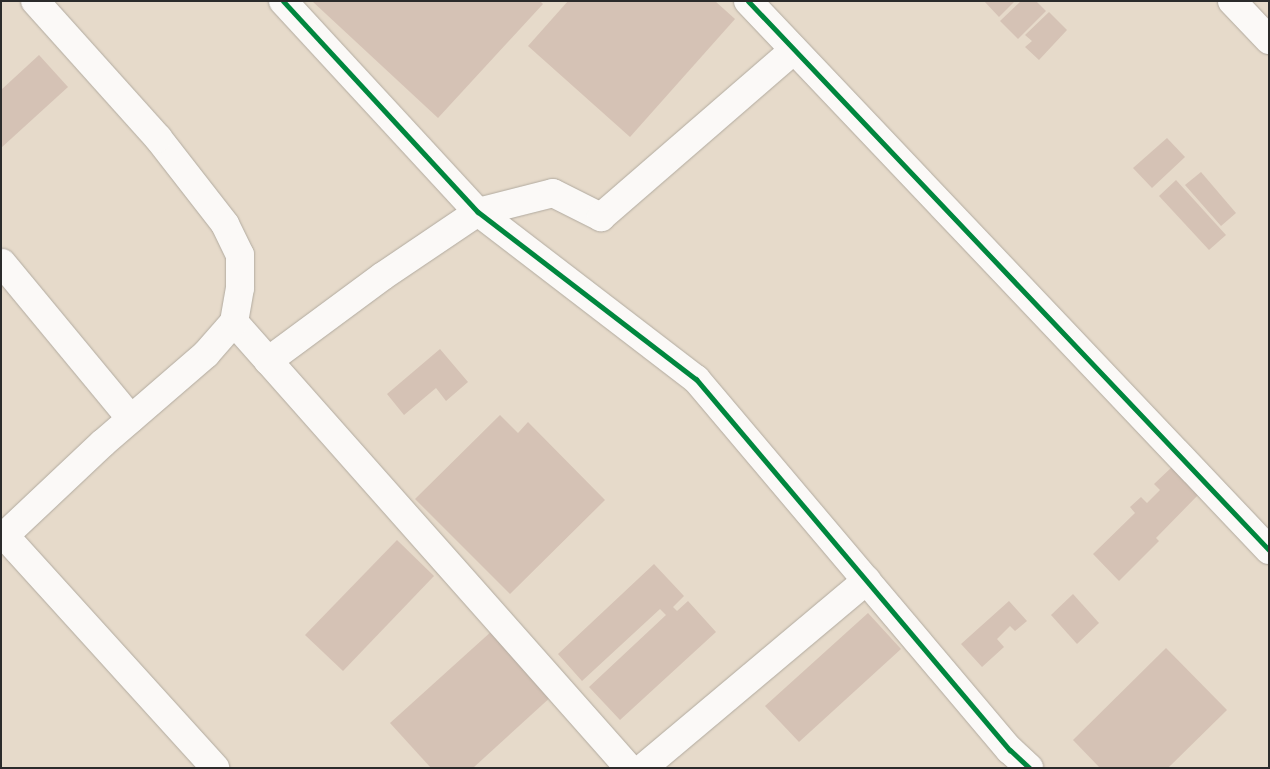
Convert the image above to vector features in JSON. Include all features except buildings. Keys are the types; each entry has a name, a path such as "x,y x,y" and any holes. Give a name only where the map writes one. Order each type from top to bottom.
{"street":[{"path":"35,1 158,138 225,224 240,255 240,288 234,322 206,354 130,420 3,538 215,768"},
{"path":"283,1 478,212 696,379 1010,750 1029,768"},
{"path":"748,1 1269,550"},
{"path":"1232,1 1269,40"},
{"path":"268,362 383,276 478,212 553,193 601,217 794,50"},
{"path":"2,263 130,420"},
{"path":"234,322 629,768"},
{"path":"643,768 866,580"}],"cycle path":[{"path":"283,1 478,212 696,379 1010,750 1029,768"},
{"path":"748,1 1269,550"}]}
